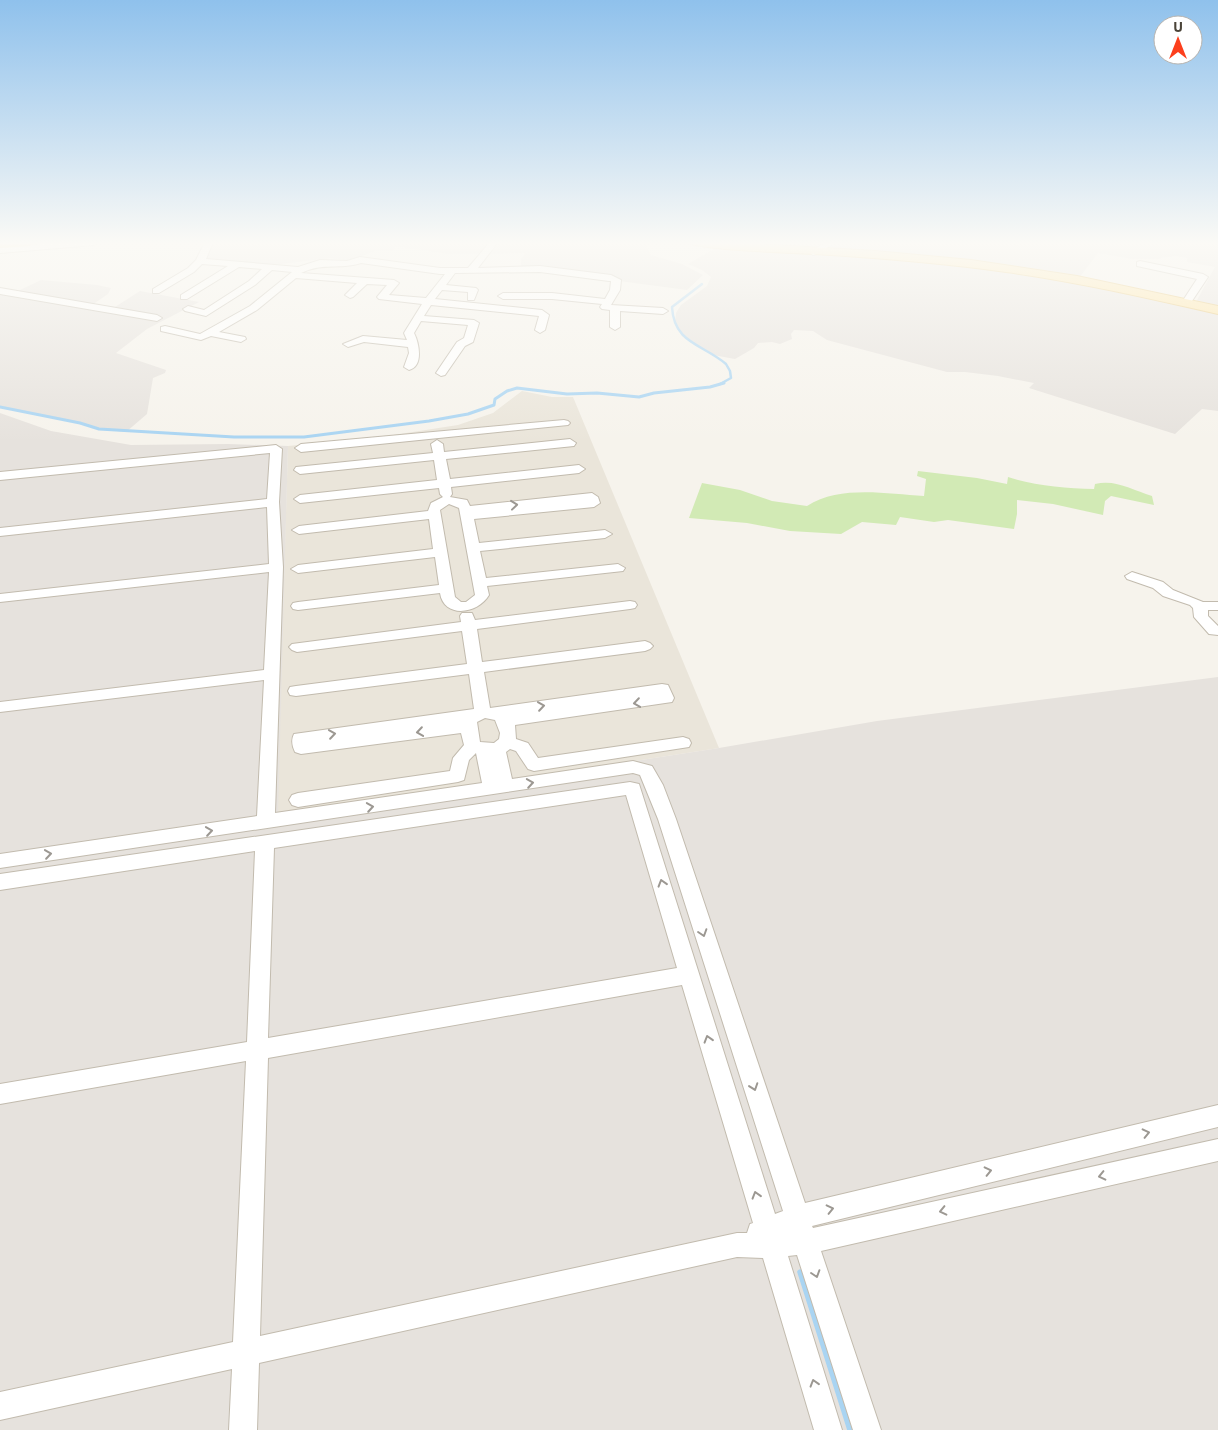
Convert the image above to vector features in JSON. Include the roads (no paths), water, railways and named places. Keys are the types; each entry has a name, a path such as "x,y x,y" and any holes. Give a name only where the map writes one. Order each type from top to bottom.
{"street":[{"path":"103,309 157,318"},
{"path":"188,309 234,319"},
{"path":"206,313 212,309"},
{"path":"206,336 250,309"},
{"path":"409,367 414,353 414,342 408,335 415,329 418,318 424,309"},
{"path":"492,309 543,314 540,330"},
{"path":"612,309 618,322"},
{"path":"625,309 661,316 642,320"},
{"path":"514,323 517,311"},
{"path":"418,318 474,323 467,333 469,340 461,344 441,373"},
{"path":"165,329 206,336 241,339"},
{"path":"348,344 365,339 413,344"},
{"path":"301,448 564,423"},
{"path":"436,434 447,500"},
{"path":"300,470 570,443"},
{"path":"0,476 275,448 273,502 276,567 273,674 256,1048 243,1430"},
{"path":"300,499 579,469"},
{"path":"592,496 594,503 466,513 592,496"},
{"path":"447,500 462,503 466,513 480,583 482,595 480,601 465,607 456,606 451,603 446,588 435,514 436,506 447,500"},
{"path":"0,532 273,502"},
{"path":"299,530 435,514"},
{"path":"473,548 605,534"},
{"path":"298,568 441,552"},
{"path":"0,598 276,567"},
{"path":"480,583 618,568"},
{"path":"1132,576 1152,582 1168,593 1195,602 1200,606 1218,606"},
{"path":"298,606 446,588"},
{"path":"297,647 630,605"},
{"path":"1200,606 1201,617 1214,632"},
{"path":"465,607 499,788"},
{"path":"296,691 645,646"},
{"path":"0,707 273,674"},
{"path":"485,717 301,748 300,738 485,717 666,698 662,689 485,717"},
{"path":"298,800 458,776 461,758 491,747 509,736 485,717"},
{"path":"491,747 522,747 534,765 684,743"},
{"path":"0,882 499,788 633,768 636,778 634,790 700,1014 828,1430"},
{"path":"0,861 265,832 636,778 649,773 667,820 867,1430"},
{"path":"0,1094 256,1048 690,975"},
{"path":"0,1406 246,1354 737,1245 769,1237 798,1217 1218,1116"},
{"path":"769,1237 805,1242 1218,1150"}],"waterway":[{"path":"672,309 678,329 684,336 726,364 731,378 720,384"},
{"path":"0,407 80,423 99,429 234,437 304,437 429,421 468,414 494,405 495,399 507,391 517,388 567,394 597,393 639,397 654,393 710,387 724,383"},
{"path":"800,1272 850,1430"}]}
